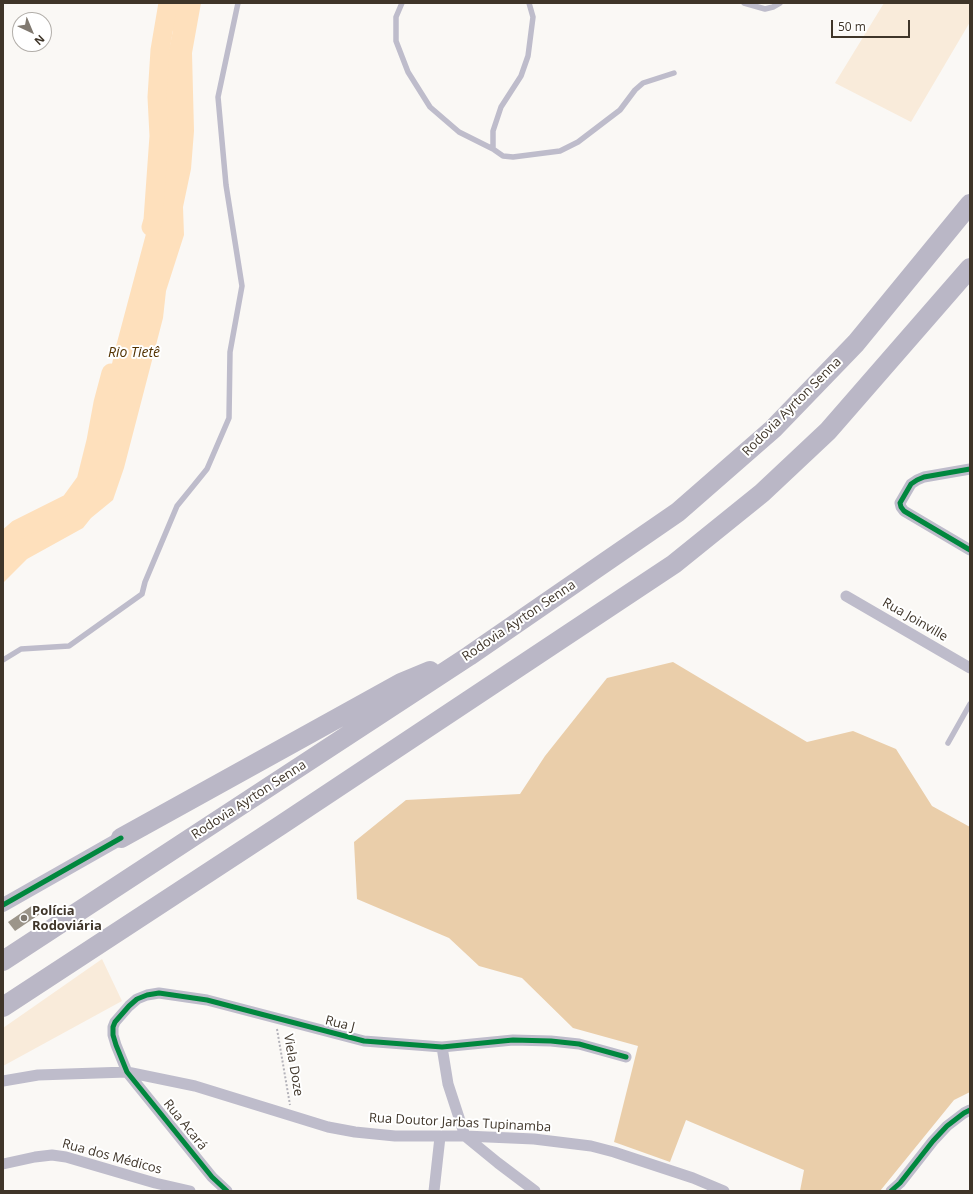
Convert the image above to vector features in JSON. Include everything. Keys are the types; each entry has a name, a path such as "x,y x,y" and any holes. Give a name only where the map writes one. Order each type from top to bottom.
{"highway":[{"name":"Rodovia Ayrton Senna","path":"3,961 469,656 678,512 774,429 856,343 970,204"},
{"path":"3,1007 274,830 674,564 762,493 828,431 970,268"},
{"path":"121,838 401,683 469,656"}],"street":[{"path":"970,469 924,477 911,484 900,502 904,511 911,516 970,550"},
{"name":"Rua Joinville","path":"846,596 970,668"},
{"path":"3,905 121,838"},
{"path":"3,912 38,886"},
{"name":"Rua J","path":"127,1072 113,1036 113,1027 119,1016 137,999 147,994 159,993 207,1000 364,1041 442,1047 513,1040 551,1041 579,1044 626,1057"},
{"path":"442,1047 448,1084 465,1136 535,1191"},
{"name":"Rua Doutor Jarbas Tupinamba","path":"3,1081 38,1075 127,1072 195,1086 328,1127 355,1132 395,1136 465,1136 534,1139 591,1146 693,1178 724,1191"},
{"name":"Rua Acará","path":"127,1072 212,1177 227,1191"},
{"path":"891,1191 900,1183 933,1141 947,1126 970,1110"},
{"path":"434,1191 440,1137"},
{"name":"Rua dos Médicos","path":"3,1164 52,1155 66,1157 155,1183 190,1191"}],"lane":[{"path":"3,660 21,649 69,646 142,594 145,582 177,506 207,469 229,418 230,352 242,286 226,185 218,97 238,3"},
{"path":"402,3 396,17 396,41 408,72 430,107 460,132 493,149 503,156 513,157 560,150 578,142 620,110 635,90 643,84 674,73"},
{"path":"493,149 492,131 496,120 501,107 521,76 528,56 533,17 529,3"},
{"path":"744,3 765,9 780,3"},
{"path":"948,743 970,704"}],"shaded area":[{"path":"884,3 970,3 970,22 911,122 835,83"},
{"path":"673,662 807,742 853,731 896,749 932,806 970,827 970,1092 954,1100 880,1191 800,1191 804,1170 686,1120 670,1162 614,1142 638,1046 573,1028 522,978 479,966 449,938 357,899 354,842 406,800 520,794 545,756 607,678"},
{"path":"102,959 122,1001 3,1066 3,1028"}],"water":[{"name":"Rio Tietê","path":"170,3 201,3 192,53 194,131 191,169 183,207 184,235 166,291 163,318 124,468 113,500 91,518 83,528 27,559 3,583 3,537 19,525 49,513 68,511 92,470 99,447 105,417 105,396 115,350 159,185 161,90 173,30 169,12"}],"building":[{"name":"Polícia Rodoviária","path":"33,905 40,914 15,931 8,922"}],"waterway":[{"name":"Rio Tietê","path":"151,227 153,220 159,136 157,97 160,50 168,3"},
{"name":"Rio Tietê","path":"3,542 18,529 70,503 86,481 111,373"}],"cycle path":[{"path":"970,469 924,477 917,480 911,484 900,503 904,511 970,550"},
{"path":"3,905 121,838"},
{"path":"227,1191 212,1177 127,1072 116,1045 113,1035 113,1027 115,1022 137,999 147,995 159,993 207,1000 364,1041 442,1047 513,1040 551,1041 579,1044 626,1057"},
{"path":"891,1191 900,1183 933,1141 947,1126 970,1110"}],"place":[{"name":"Polícia Rodoviária","path":"24,918"}]}
